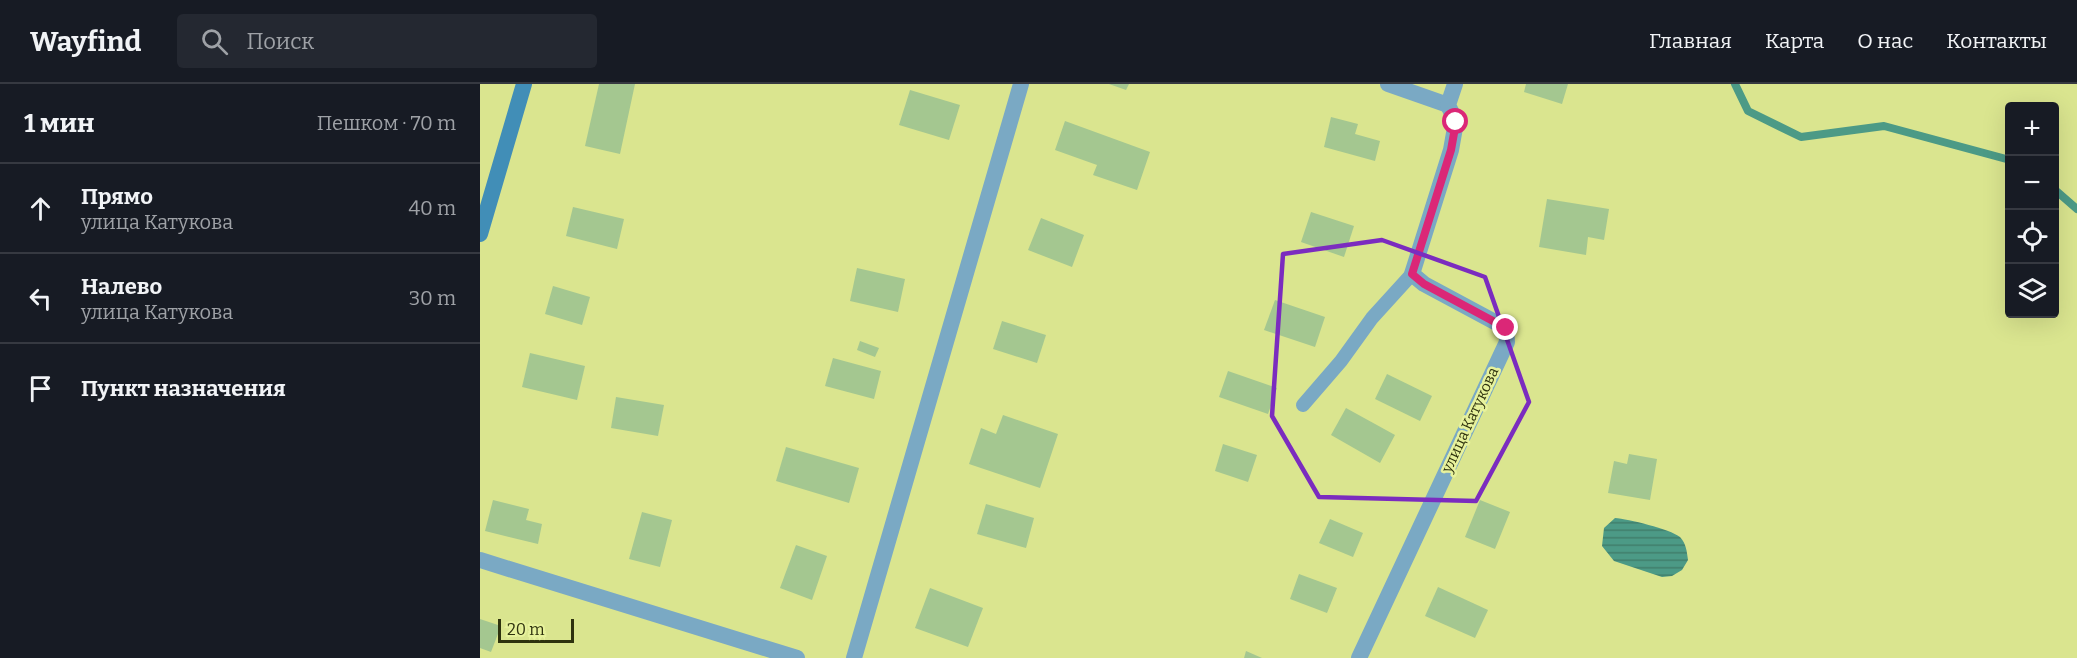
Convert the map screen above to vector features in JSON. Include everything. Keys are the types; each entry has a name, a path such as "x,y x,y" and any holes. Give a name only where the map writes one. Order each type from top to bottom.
{"main road":[{"path":"480,234 524,84"}],"street":[{"path":"854,658 1021,84"},
{"path":"1388,84 1448,105"},
{"path":"1412,274 1451,150 1456,122 1448,105 1455,84"},
{"name":"улица Катукова","path":"1359,658 1507,342 1506,328 1424,284 1412,274"},
{"path":"480,560 797,658"}],"lane":[{"path":"1303,405 1341,361 1372,318 1412,274"}],"highlighted area":[{"path":"1382,240 1485,277 1529,402 1476,501 1319,497 1272,416 1283,254"}],"water":[{"path":"1615,518 1639,522 1680,537 1685,545 1688,560 1682,570 1672,576 1662,577 1614,561 1602,546 1604,528"}],"building":[{"path":"599,84 635,84 620,154 585,146"},
{"path":"1109,84 1129,84 1126,90"},
{"path":"1526,84 1568,84 1562,104 1524,92"},
{"path":"910,90 960,105 949,140 899,125"},
{"path":"1331,117 1358,124 1355,134 1380,141 1375,161 1324,147"},
{"path":"1065,121 1150,152 1137,190 1093,175 1097,165 1055,150"},
{"path":"1547,199 1609,209 1604,240 1588,237 1586,255 1539,247"},
{"path":"573,207 624,219 617,249 566,236"},
{"path":"1311,212 1354,226 1344,257 1301,242"},
{"path":"1041,218 1084,235 1072,267 1028,250"},
{"path":"857,268 905,279 898,312 850,301"},
{"path":"553,286 590,297 582,325 545,314"},
{"path":"1275,300 1325,317 1315,347 1264,330"},
{"path":"1002,321 1046,335 1037,363 993,349"},
{"path":"860,341 879,348 875,357 857,350"},
{"path":"530,353 585,366 577,400 522,387"},
{"path":"833,358 881,371 874,399 825,386"},
{"path":"1228,371 1277,388 1268,414 1219,397"},
{"path":"1387,374 1432,396 1420,421 1375,399"},
{"path":"616,397 664,405 658,436 611,428"},
{"path":"1346,408 1395,435 1380,463 1331,435"},
{"path":"1003,415 1058,434 1040,488 969,464 981,428 996,434"},
{"path":"1223,444 1257,455 1248,482 1215,471"},
{"path":"786,447 859,468 849,503 776,481"},
{"path":"1629,454 1657,459 1650,500 1608,493 1614,461 1627,464"},
{"path":"493,500 529,509 526,520 542,524 538,544 485,531"},
{"path":"1480,500 1510,512 1495,549 1465,537"},
{"path":"986,504 1034,518 1026,548 977,534"},
{"path":"642,512 672,520 660,567 629,559"},
{"path":"1330,519 1363,533 1353,557 1319,543"},
{"path":"796,545 827,556 812,600 780,588"},
{"path":"1299,574 1337,588 1327,613 1290,599"},
{"path":"1438,587 1488,610 1475,638 1425,616"},
{"path":"930,588 983,608 968,647 915,628"},
{"path":"480,619 501,626 491,652 480,648"},
{"path":"1246,651 1262,658 1244,658"}],"waterway":[{"path":"1735,84 1748,111 1801,137 1884,126 2005,159"},
{"path":"2059,193 2077,209"}],"route":[{"path":"1456,122 1451,150 1412,274 1424,284 1506,328"}]}
